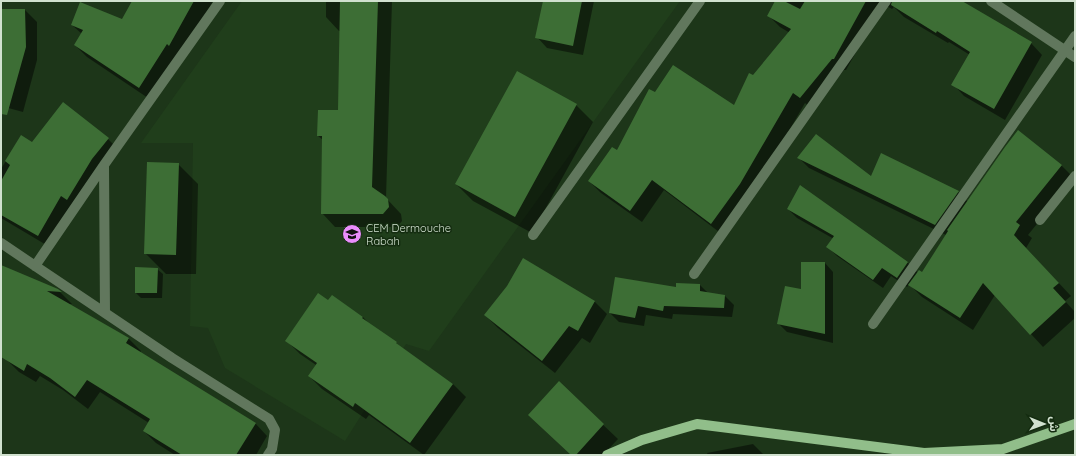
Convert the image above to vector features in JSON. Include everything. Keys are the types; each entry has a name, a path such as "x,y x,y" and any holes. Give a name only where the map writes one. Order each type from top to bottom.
{"main road":[{"path":"607,455 642,440 697,424 924,453 1002,449 1075,424"}],"street":[{"path":"35,266 104,165 220,1"},
{"path":"533,235 700,1"},
{"path":"694,274 886,1"},
{"path":"992,1 1075,57"},
{"path":"873,324 1075,36"},
{"path":"104,165 105,313"},
{"path":"1040,220 1075,176"},
{"path":"1,242 172,358 269,419 275,430 272,449 268,455"}],"shaded area":[{"name":"CEM Dermouche Rabah","path":"242,1 680,1 429,351 406,344 345,441 225,368 208,328 190,326 193,143 141,143"}],"building":[{"path":"132,1 194,1 169,46 167,44 139,88 74,45 83,30 71,25 80,2 122,19"},
{"path":"340,1 378,1 372,187 388,199 389,207 383,214 321,214 322,136 317,136 318,110 338,110"},
{"path":"543,1 582,1 573,46 535,38"},
{"path":"775,1 784,1 800,9 805,1 866,1 834,59 832,59 800,98 793,93 740,184 711,224 652,180 630,211 588,181 612,147 617,150 649,89 655,92 673,65 734,105 749,73 753,75 791,29 767,16"},
{"path":"892,1 962,1 1032,42 994,109 951,85 970,52 891,5"},
{"path":"1,9 25,9 26,47 7,115 1,114"},
{"path":"517,71 577,104 515,217 455,184"},
{"path":"63,102 109,138 92,159 67,200 61,196 38,236 1,215 1,181 10,165 5,161 21,135 32,142"},
{"path":"1018,130 1062,165 1016,222 1020,225 1014,235 1059,283 1053,288 1066,302 1030,335 983,283 960,318 908,285 919,270 922,272 948,231 947,230"},
{"path":"816,134 871,176 881,153 959,191 935,225 797,158"},
{"path":"147,162 179,163 176,255 144,254"},
{"path":"800,185 908,262 897,278 882,268 873,280 826,247 834,236 787,209"},
{"path":"523,258 595,301 578,331 569,326 542,361 484,315 507,286"},
{"path":"801,262 825,262 825,334 777,324 785,286 801,289"},
{"path":"1,265 58,289 62,292 47,291 129,338 126,343 256,423 236,455 182,455 143,431 150,419 87,380 75,397 50,378 27,364 24,371 1,357"},
{"path":"135,267 158,268 157,293 135,293"},
{"path":"615,277 676,287 676,283 700,284 700,291 725,295 724,308 664,306 663,311 638,306 635,318 609,313"},
{"path":"318,293 328,300 332,295 453,384 410,443 355,403 353,407 308,376 317,363 285,341"},
{"path":"559,381 604,424 576,455 571,455 528,415"}],"place":[{"name":"CEM Dermouche Rabah","path":"352,234"}]}
